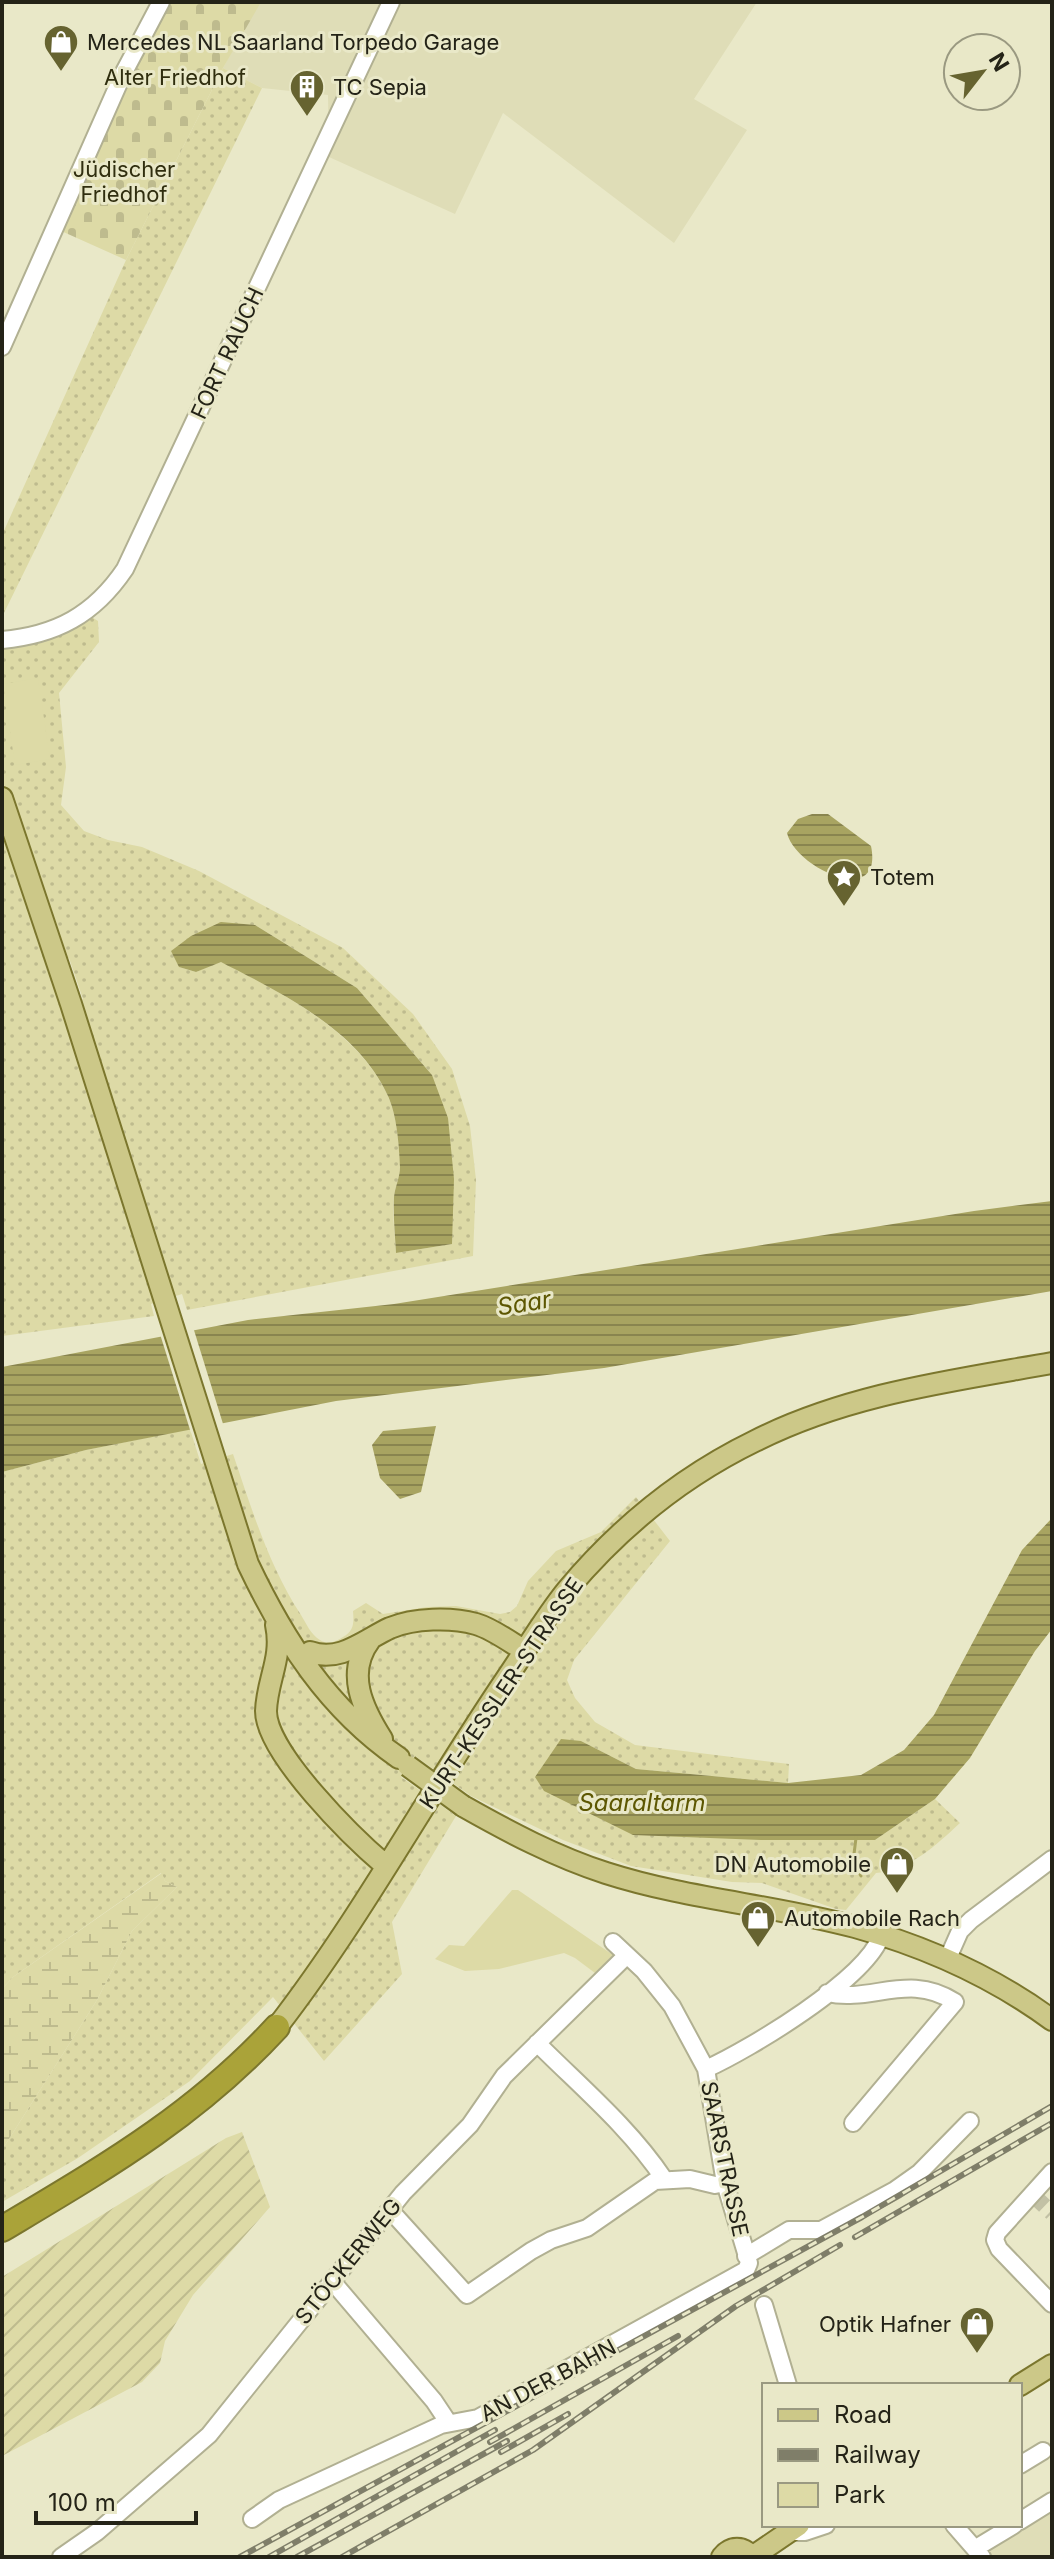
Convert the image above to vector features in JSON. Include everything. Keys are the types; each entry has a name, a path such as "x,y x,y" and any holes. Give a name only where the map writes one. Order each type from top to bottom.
{"highway":[{"path":"2,2229 182,2115 237,2069 277,2027"}],"main road":[{"path":"2,798 166,1299 248,1564 279,1638 279,1654 268,1696 267,1724 286,1757 350,1835 386,1866"},
{"name":"KURT-KESSLER-STRASSE","path":"277,2027 303,1993 566,1592 647,1511 720,1460 791,1425 881,1395 1052,1363"},
{"path":"230,1502 276,1595 310,1652 338,1691 397,1755"},
{"path":"268,1606 305,1665 353,1723 463,1806 505,1830 574,1862 672,1890 855,1927 948,1958 992,1981 1052,2020"},
{"path":"310,1652 333,1655 393,1627 417,1621 477,1624 525,1651"},
{"path":"370,1640 359,1663 359,1691 363,1708 397,1755"},
{"path":"268,1696 273,1686 292,1675 305,1676 325,1690"},
{"path":"1022,2384 1052,2365"},
{"path":"722,2557 737,2548 752,2557 793,2528"}],"street":[{"path":"2,347 123,74 161,2"},
{"name":"FORT RAUCH","path":"2,640 38,636 77,617 98,602 125,569 391,2"},
{"path":"948,1958 960,1931 971,1920 1052,1859"},
{"path":"706,2069 763,2039 827,1993 868,1959 881,1936"},
{"name":"SAARSTRASSE","path":"613,1942 644,1971 672,2006 706,2069 725,2183 748,2260"},
{"name":"STÖCKERWEG","path":"61,2557 97,2532 209,2435 409,2186 470,2125 504,2076 627,1955"},
{"path":"827,1993 845,1995 915,1988 932,1990 955,2002 853,2123"},
{"path":"537,2043 616,2119 664,2179"},
{"name":"AN DER BAHN","path":"252,2519 279,2500 448,2422 473,2421 492,2411 740,2274 748,2260 789,2230 795,2228 813,2232 832,2226 919,2173 970,2121"},
{"path":"1052,2172 997,2233 995,2240 999,2249 1052,2304"},
{"path":"390,2210 467,2295 531,2251 551,2240 587,2228 649,2184 664,2179 699,2180 715,2185 725,2183"},
{"path":"332,2281 434,2401 448,2422"},
{"path":"764,2305 787,2383"},
{"path":"1022,2464 1043,2451"},
{"path":"1022,2520 1052,2501"},
{"path":"793,2528 805,2532 820,2527"},
{"path":"956,2527 980,2553 1012,2527"}],"shaded area":[{"path":"258,2 757,2 694,99 747,130 674,243 503,113 455,214 329,157 328,95 262,88 223,68"},
{"path":"1052,2508 1052,2557 991,2557 985,2549"}],"green space":[{"name":"Alter Friedhof","path":"171,2 261,2 223,68 126,260 59,230 135,67"},
{"path":"223,68 262,88 2,617 2,535 126,260"},
{"path":"90,616 98,621 99,642 59,693 66,767 61,805 84,831 142,847 199,871 343,948 413,1014 452,1069 470,1126 476,1180 473,1256 187,1310 182,1294 151,1304 154,1316 2,1336 2,649 21,645","holes":["255,925 357,988 432,1075 452,1244 396,1253 393,1204 400,1167 395,1120 387,1094 356,1050 315,1015 220,961 196,972 179,967","69,958 83,999 60,1007 46,966"]},
{"path":"38,678 50,759 15,765 3,684"},
{"path":"190,1429 201,1464 233,1454 262,1537 280,1577 311,1632 326,1642 347,1635 353,1623 353,1611 366,1603 383,1614 456,1606 500,1614 510,1612 517,1606 528,1581 556,1551 601,1532 636,1497 670,1541 574,1660 567,1680 575,1698 595,1722 635,1745 789,1764 788,1783 636,1769 581,1741 535,1777 875,1840 935,1799 960,1823 911,1862 876,1873 846,1910 836,1909 762,1883 732,1882 631,1866 563,1840 471,1796 415,1756 401,1777 456,1816 392,1922 402,1974 324,2061 273,1997 190,2081 78,2158 2,2202 2,2150 97,2000 132,1931 177,1887 165,1881 161,1873 13,1977 2,1989 2,1472 86,1450"},
{"path":"162,1873 165,1881 177,1887 132,1931 97,2000 2,2150 2,1989 13,1977"},
{"path":"512,1890 518,1890 613,1955 595,1973 564,1953 499,1969 465,1971 435,1959 449,1945 464,1946"},
{"path":"242,2132 270,2207 193,2295 165,2341 160,2363 142,2382 2,2456 2,2277 226,2138"}],"water":[{"path":"812,814 828,814 871,846 871,865 864,875 852,879 837,876 805,859 793,846 787,833 798,819"},
{"path":"221,922 255,925 357,988 432,1075 448,1118 454,1179 452,1244 396,1253 394,1197 400,1167 395,1120 387,1094 357,1050 292,1000 221,962 196,972 179,967 171,951 191,936"},
{"name":"Saar","path":"1052,1201 1052,1291 604,1368 336,1401 86,1450 2,1472 2,1367 248,1320 394,1304"},
{"path":"436,1426 421,1492 400,1499 380,1478 372,1445 383,1431"},
{"name":"Saaraltarm","path":"1052,1518 1052,1629 1035,1651 970,1758 935,1799 875,1840 633,1835 544,1791 535,1777 561,1739 581,1741 636,1769 788,1783 861,1775 904,1750 934,1715 1022,1550"}],"pier":[{"path":"193,1327 224,1427 191,1433 160,1334"}],"waterway":[{"path":"856,1838 853,1862 861,1876"}],"tunnel":[{"path":"1033,2195 1052,2213"}],"railway":[{"path":"240,2557 862,2217 1052,2106"},
{"path":"855,2237 1052,2123"},
{"path":"342,2557 533,2450 736,2306 840,2245"},
{"path":"490,2442 678,2336"},
{"path":"501,2452 568,2414"},
{"path":"269,2557 495,2430"},
{"path":"297,2557 507,2441"}],"place":[{"name":"Mercedes NL Saarland Torpedo Garage","path":"61,73"},
{"name":"TC Sepia","path":"307,118"},
{"name":"Totem","path":"844,908"},
{"name":"DN Automobile","path":"897,1895"},
{"name":"Automobile Rach","path":"758,1949"},
{"name":"Optik Hafner","path":"977,2355"}],"park label":[{"name":"Jüdischer Friedhof","path":"124,182"}]}
